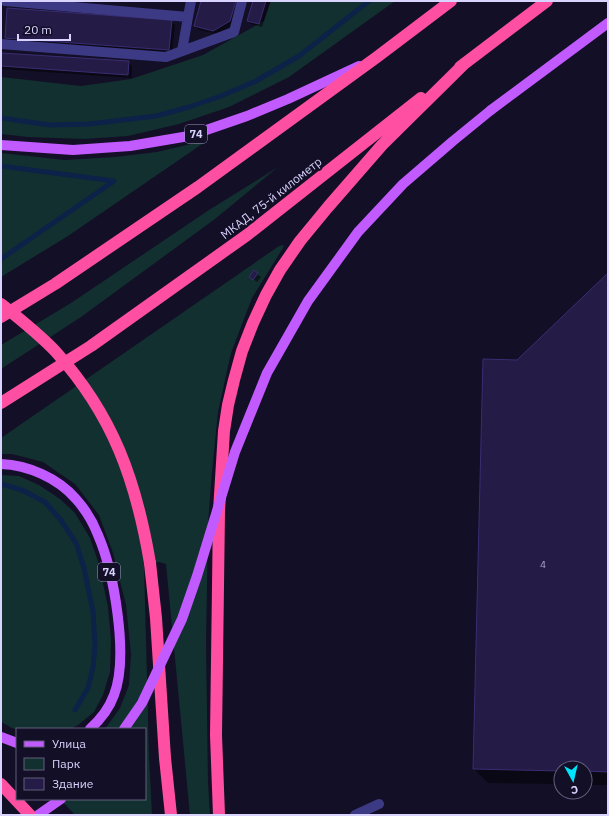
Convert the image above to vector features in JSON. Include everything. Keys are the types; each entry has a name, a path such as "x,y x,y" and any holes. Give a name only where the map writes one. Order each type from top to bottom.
{"highway":[{"path":"1,317 55,284 191,191 377,57 451,1"},
{"name":"МКАД, 75-й километр","path":"1,403 91,346 247,235 465,63 547,1"},
{"path":"219,815 216,735 219,511 224,437 228,405 242,351 266,295 280,270 300,241 382,146 465,63"},
{"path":"1,304 28,325 78,378 94,401 109,428 132,483 150,563 156,618 165,758 171,815"},
{"path":"1,784 30,815"}],"main road":[{"path":"125,728 142,703 182,619 197,576 235,452 267,373 308,301 358,232 403,184 491,110 608,22"},
{"name":"74","path":"1,145 73,150 130,146 189,136 247,116 288,99 377,57"},
{"name":"74","path":"1,464 25,468 42,474 59,484 75,498 88,515 98,535 110,577 116,608 120,658 119,676 115,694 109,707 100,720 91,728"},
{"path":"1,737 16,743"},
{"path":"38,815 60,800"}],"lane":[{"path":"1,10 5,1 188,17"},
{"path":"182,51 191,1"},
{"path":"1,44 166,57 234,32 242,1"},
{"path":"355,815 379,804"}],"green space":[{"path":"271,1 395,1 289,77 229,107 179,124 128,136 84,139 28,137 1,134 1,77 81,86 131,79 203,55 264,21"},
{"path":"208,140 68,236 1,277 1,153 65,160 115,157 157,152"},
{"path":"278,167 215,219 81,317 1,369 1,345 71,303 209,210"},
{"path":"284,245 252,298 231,353 218,412 208,524 206,643 208,782 210,815 190,815 166,564 159,562 144,564 152,815 75,815 61,800 146,800 146,728 106,728 120,708 129,685 131,654 126,605 113,553 99,515 75,484 43,462 12,454 1,454 1,438 279,246"},
{"path":"1,475 19,476 39,485 60,499 75,513 90,538 99,564 108,607 111,640 110,672 103,695 94,712 78,725 72,728 16,728 16,730 1,722"}],"building":[{"path":"201,1 236,1 230,21 213,31 194,26"},
{"path":"253,1 266,1 259,24 247,21"},
{"path":"7,8 172,20 169,50 5,38"},
{"path":"1,53 129,61 128,75 1,66"},
{"path":"254,270 258,273 253,280 249,277"},
{"path":"608,273 608,772 593,771 593,760 553,760 553,771 473,769 483,359 517,360"}],"waterway":[{"path":"1,118 50,125 89,124 156,116 189,107 221,96 256,81 299,56 369,1"},
{"path":"1,166 114,181 1,259"},
{"path":"1,484 22,490 45,502 60,519 76,543 84,568 93,612 95,645 93,667 88,688 75,710"}]}
